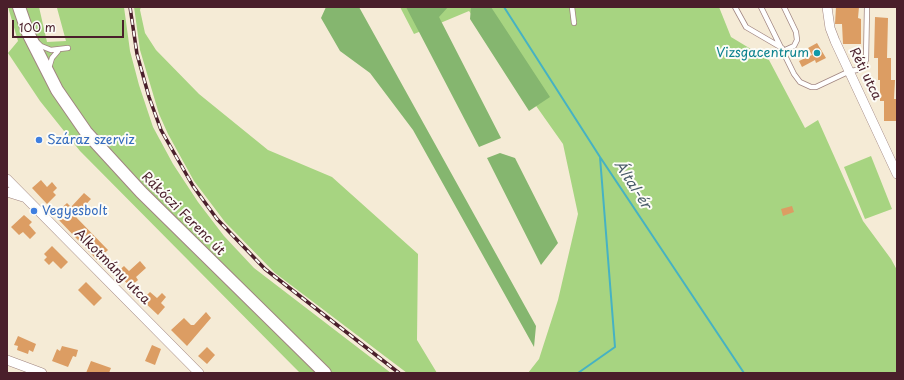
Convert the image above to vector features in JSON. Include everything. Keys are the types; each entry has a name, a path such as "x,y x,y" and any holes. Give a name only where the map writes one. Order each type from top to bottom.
{"main road":[{"name":"Rákóczi Ferenc út","path":"19,7 28,33 66,105 109,159 140,192 325,373"},
{"name":"Rákóczi Ferenc út","path":"27,7 38,42 41,58"}],"street":[{"name":"Réti utca","path":"827,7 830,28 835,41 897,174"},
{"path":"886,150 894,154 897,153"},
{"name":"Alkotmány utca","path":"7,179 199,373"},
{"path":"7,192 26,198"},
{"path":"7,360 42,373"}],"lane":[{"path":"572,7 574,23"},
{"path":"735,7 746,27 782,50"},
{"path":"761,7 794,74 800,82 811,87 816,87 850,71 857,70 863,66 866,60 867,7"},
{"path":"782,50 794,46 797,40 796,32 784,7"},
{"path":"38,42 46,49 58,51 68,48"},
{"path":"49,74 50,62 58,51"}],"green space":[{"path":"8,7 39,7 47,42 66,41 57,8 124,7 130,51 139,85 153,127 173,164 198,202 224,236 254,268 391,373 300,373 80,151 40,101 8,53 18,41"},
{"path":"134,7 141,7 140,10 145,33 156,50 199,94 268,150 332,177 418,254 417,340 437,373 407,373 275,273 225,222 194,181 168,134 159,114 140,50"},
{"path":"326,7 359,7 536,326 534,347 413,130 370,73 340,51 321,18"},
{"path":"400,7 719,7 731,37 769,60 805,128 818,120 863,221 891,259 897,270 897,373 528,373 539,359 558,300 578,214 563,144 469,11 414,34"},
{"path":"406,7 448,7 439,17 501,138 479,147"},
{"path":"471,7 491,7 550,97 529,111 470,19"},
{"path":"500,153 515,158 558,243 541,265 487,158"},
{"path":"871,156 892,209 865,219 844,167"}],"building":[{"path":"836,7 859,7 858,18 861,19 861,44 843,44 842,24 835,24"},
{"path":"875,17 888,18 887,58 891,58 891,80 895,80 894,99 897,99 897,121 884,121 884,101 880,101 880,80 878,80 878,58 874,58"},
{"name":"Vizsgacentrum","path":"817,43 826,58 816,63 815,60 802,67 799,61 812,55 808,48"},
{"path":"41,180 47,187 52,182 57,188 53,192 56,195 47,204 32,188"},
{"path":"84,193 91,199 75,216 108,250 97,260 57,218 59,216 56,213 67,203 71,207"},
{"path":"792,206 794,212 783,216 781,209"},
{"path":"24,215 32,222 29,225 36,233 30,239 23,232 19,235 11,227"},
{"path":"52,246 68,262 61,269 53,261 49,265 44,260 47,257 44,254"},
{"path":"140,261 146,268 136,277 138,280 130,287 124,280 121,283 114,275 124,266 129,271"},
{"path":"86,282 102,298 94,306 78,290"},
{"path":"150,292 157,298 162,293 166,297 161,303 165,307 158,315 142,300"},
{"path":"206,312 211,318 187,346 171,330 184,318 191,325 194,325"},
{"path":"18,336 36,344 33,352 29,350 28,354 17,350 18,346 14,345"},
{"path":"152,345 161,349 155,365 145,361"},
{"path":"62,346 78,350 76,357 73,356 68,367 52,361 57,349 60,351"},
{"path":"207,347 215,355 207,364 198,356"},
{"path":"91,361 111,368 109,373 86,373"}],"waterway":[{"name":"Által-ér","path":"504,7 600,157 744,373"},
{"path":"578,373 615,347 600,157"}],"railway":[{"path":"130,7 137,54 149,97 161,130 193,186 217,219 265,269 399,373"}],"place":[{"name":"Vizsgacentrum","path":"817,53"},
{"name":"Száraz szerviz","path":"39,140"},
{"name":"Vegyesbolt","path":"34,211"}]}
